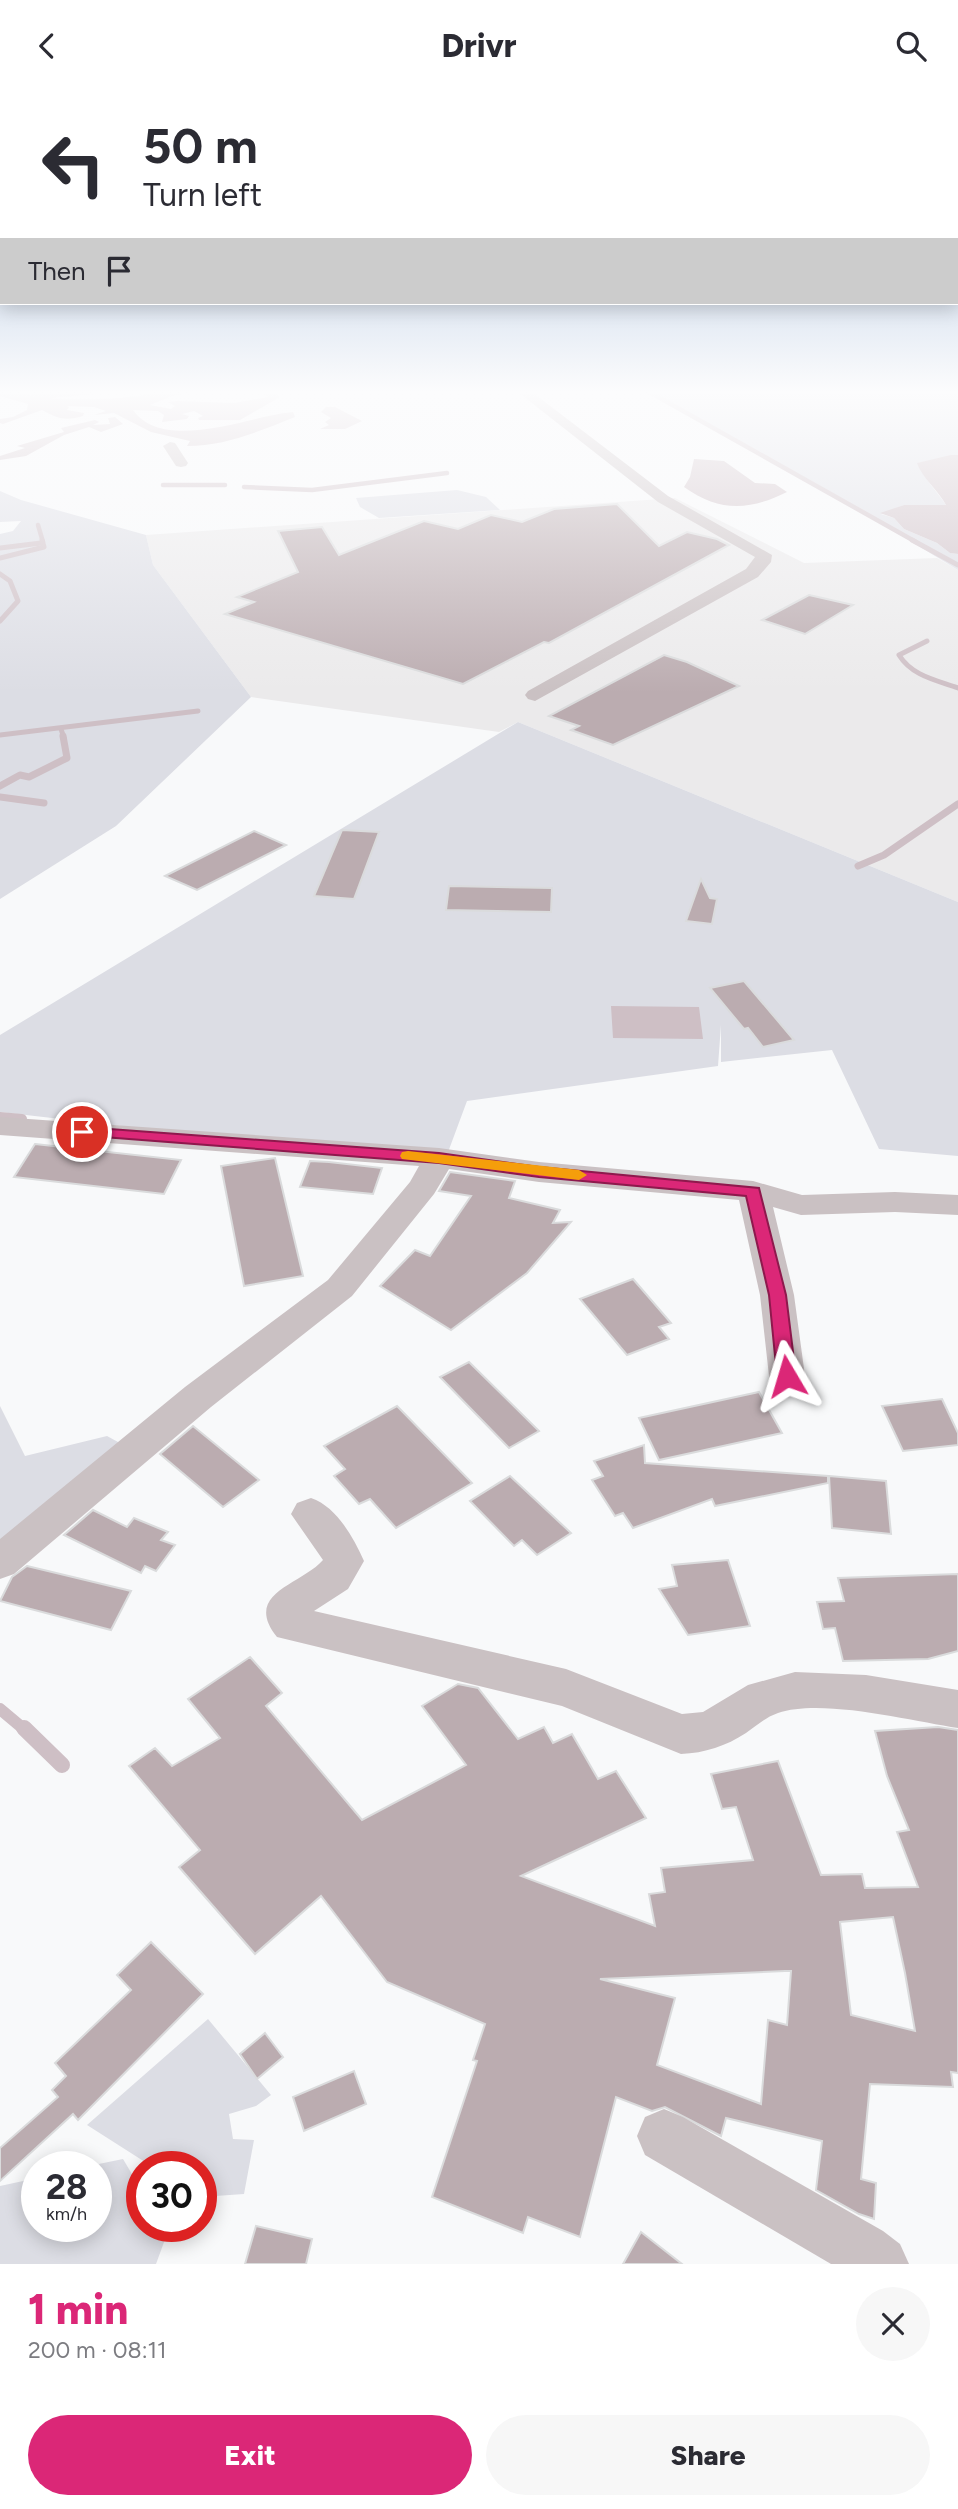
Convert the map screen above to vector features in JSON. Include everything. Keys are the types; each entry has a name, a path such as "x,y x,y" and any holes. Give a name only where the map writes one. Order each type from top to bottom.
{"street":[{"path":"535,695 752,573 763,562 764,555 652,490"},
{"path":"0,1126 439,1158 539,1172 753,1191 802,1205 895,1202 958,1205"},
{"path":"0,1562 198,1397 340,1288 423,1187 439,1158"},
{"path":"753,1191 777,1295 787,1376"},
{"path":"311,1514 339,1550 344,1561 335,1576 294,1601 286,1610 287,1618 292,1624 566,1688 681,1734 700,1735 713,1730 750,1705 777,1694 805,1690 958,1709"},
{"path":"664,2136 863,2251 880,2264"}],"shaded area":[{"path":"459,490 486,497 500,510 379,518 360,507 356,498"},
{"path":"690,490 787,492 760,503 734,506 722,505"},
{"path":"827,490 935,490 946,505 904,505 881,514 894,518 904,529 937,543 950,553 958,554 958,570"},
{"path":"936,490 958,490 958,554 950,553 937,543 904,529 894,518 880,513 904,505 946,505"},
{"path":"0,491 21,500 146,535 153,565 251,697 116,826 0,899 0,534 13,531 21,521 0,522"},
{"path":"675,498 804,563 937,558 958,570 958,902 518,722 499,732 251,697 153,565 146,535"},
{"path":"518,722 958,902 958,1156 879,1149 832,1050 721,1062 721,1025 718,1066 467,1101 444,1163 0,1112 0,1035"},
{"path":"611,1006 699,1007 703,1039 613,1038"},
{"path":"0,1406 25,1456 107,1436 129,1448 0,1557"},
{"path":"208,2019 271,2095 256,2106 229,2114 233,2139 254,2140 244,2194 217,2196 217,2151 128,2151 87,2125"},
{"path":"123,2159 126,2164 126,2242 164,2242 156,2264 0,2264 0,2186 21,2181 21,2242 112,2242 112,2161"}],"building":[{"path":"617,504 659,546 687,532 717,539 729,545 549,643 544,642 463,684 225,614 254,602 237,597 298,572 278,531 322,527 339,555 424,521 458,529 491,515 522,522 554,509"},
{"path":"809,595 853,605 805,634 762,620"},
{"path":"664,655 687,662 739,686 613,745 571,730 579,726 549,716"},
{"path":"342,830 379,832 354,899 314,896"},
{"path":"254,831 286,845 197,890 165,876"},
{"path":"701,879 710,898 717,899 712,924 686,921"},
{"path":"449,886 552,888 551,912 446,910"},
{"path":"744,981 794,1040 763,1047 748,1028 744,1029 710,988"},
{"path":"35,1144 181,1160 164,1194 14,1177"},
{"path":"275,1158 303,1276 244,1286 221,1166"},
{"path":"310,1161 382,1168 373,1194 300,1187"},
{"path":"450,1172 515,1181 509,1198 560,1210 553,1223 571,1222 527,1273 451,1330 380,1286 415,1250 430,1256 471,1196 439,1191"},
{"path":"633,1279 671,1323 659,1327 669,1339 627,1355 580,1299"},
{"path":"469,1362 539,1431 509,1448 440,1377"},
{"path":"759,1392 782,1433 659,1460 639,1418"},
{"path":"942,1399 958,1433 958,1445 903,1451 882,1406"},
{"path":"397,1406 472,1483 396,1528 370,1499 359,1504 334,1476 345,1469 324,1446"},
{"path":"193,1426 259,1480 223,1507 160,1454"},
{"path":"644,1445 645,1463 828,1476 828,1483 715,1506 712,1499 633,1528 623,1513 615,1516 592,1480 603,1476 594,1461"},
{"path":"510,1476 571,1533 537,1555 522,1540 514,1546 470,1501"},
{"path":"829,1476 886,1481 891,1534 832,1528"},
{"path":"93,1510 127,1527 134,1518 168,1532 161,1540 175,1545 156,1571 145,1566 141,1573 64,1535"},
{"path":"728,1560 750,1626 688,1635 659,1589 677,1586 672,1565"},
{"path":"27,1566 131,1591 111,1630 0,1601 12,1577"},
{"path":"958,1574 958,1651 928,1659 843,1661 835,1628 823,1629 817,1602 844,1601 838,1578"},
{"path":"250,1657 282,1693 266,1706 362,1820 466,1765 422,1706 458,1684 478,1688 518,1739 544,1727 553,1743 572,1734 598,1779 616,1771 646,1818 521,1876 655,1926 649,1894 665,1892 661,1868 753,1860 736,1807 722,1809 711,1774 778,1761 821,1875 862,1874 865,1888 918,1887 897,1832 909,1830 887,1776 875,1731 938,1727 958,1730 958,2073 951,2072 953,2087 870,2084 861,2179 876,2183 874,2219 859,2214 816,2190 822,2141 726,2118 721,2136 665,2107 652,2111 616,2097 580,2237 528,2217 523,2233 432,2197 477,2061 473,2060 485,2024 387,1982 321,1896 255,1954 179,1867 200,1850 129,1766 155,1748 172,1766 220,1738 188,1699","holes":["893,1917 905,1973 915,2031 851,2015 840,1922","791,1971 787,2025 768,2020 761,2104 657,2065 675,1998 600,1979"]},
{"path":"151,1942 203,1994 78,2120 73,2114 33,2151 21,2151 21,2162 0,2181 0,2148 58,2097 52,2090 66,2076 55,2063 131,1990 117,1975"},
{"path":"265,2033 283,2057 257,2079 240,2054"},
{"path":"354,2071 366,2104 304,2131 293,2097"},
{"path":"256,2226 312,2239 306,2264 245,2264"},
{"path":"641,2232 682,2264 623,2264"}],"waterway":[{"path":"824,490 916,542"},
{"path":"38,525 43,542"},
{"path":"0,558 44,547 42,540"},
{"path":"912,540 958,565"},
{"path":"0,548 41,543"},
{"path":"0,574 10,581 18,601 0,621"},
{"path":"927,641 899,655 918,673 958,688"},
{"path":"0,735 198,711"},
{"path":"61,729 64,738"},
{"path":"0,786 20,775 29,777 67,758 63,736"},
{"path":"0,797 44,803"},
{"path":"858,866 884,855 958,804"},
{"path":"0,1117 22,1119"},
{"path":"0,1709 25,1730"},
{"path":"24,1728 62,1765"}],"slow traffic":[{"path":"408,1156 579,1175"}],"route":[{"path":"82,1132 439,1158 539,1172 753,1191 777,1295 787,1376"}]}
